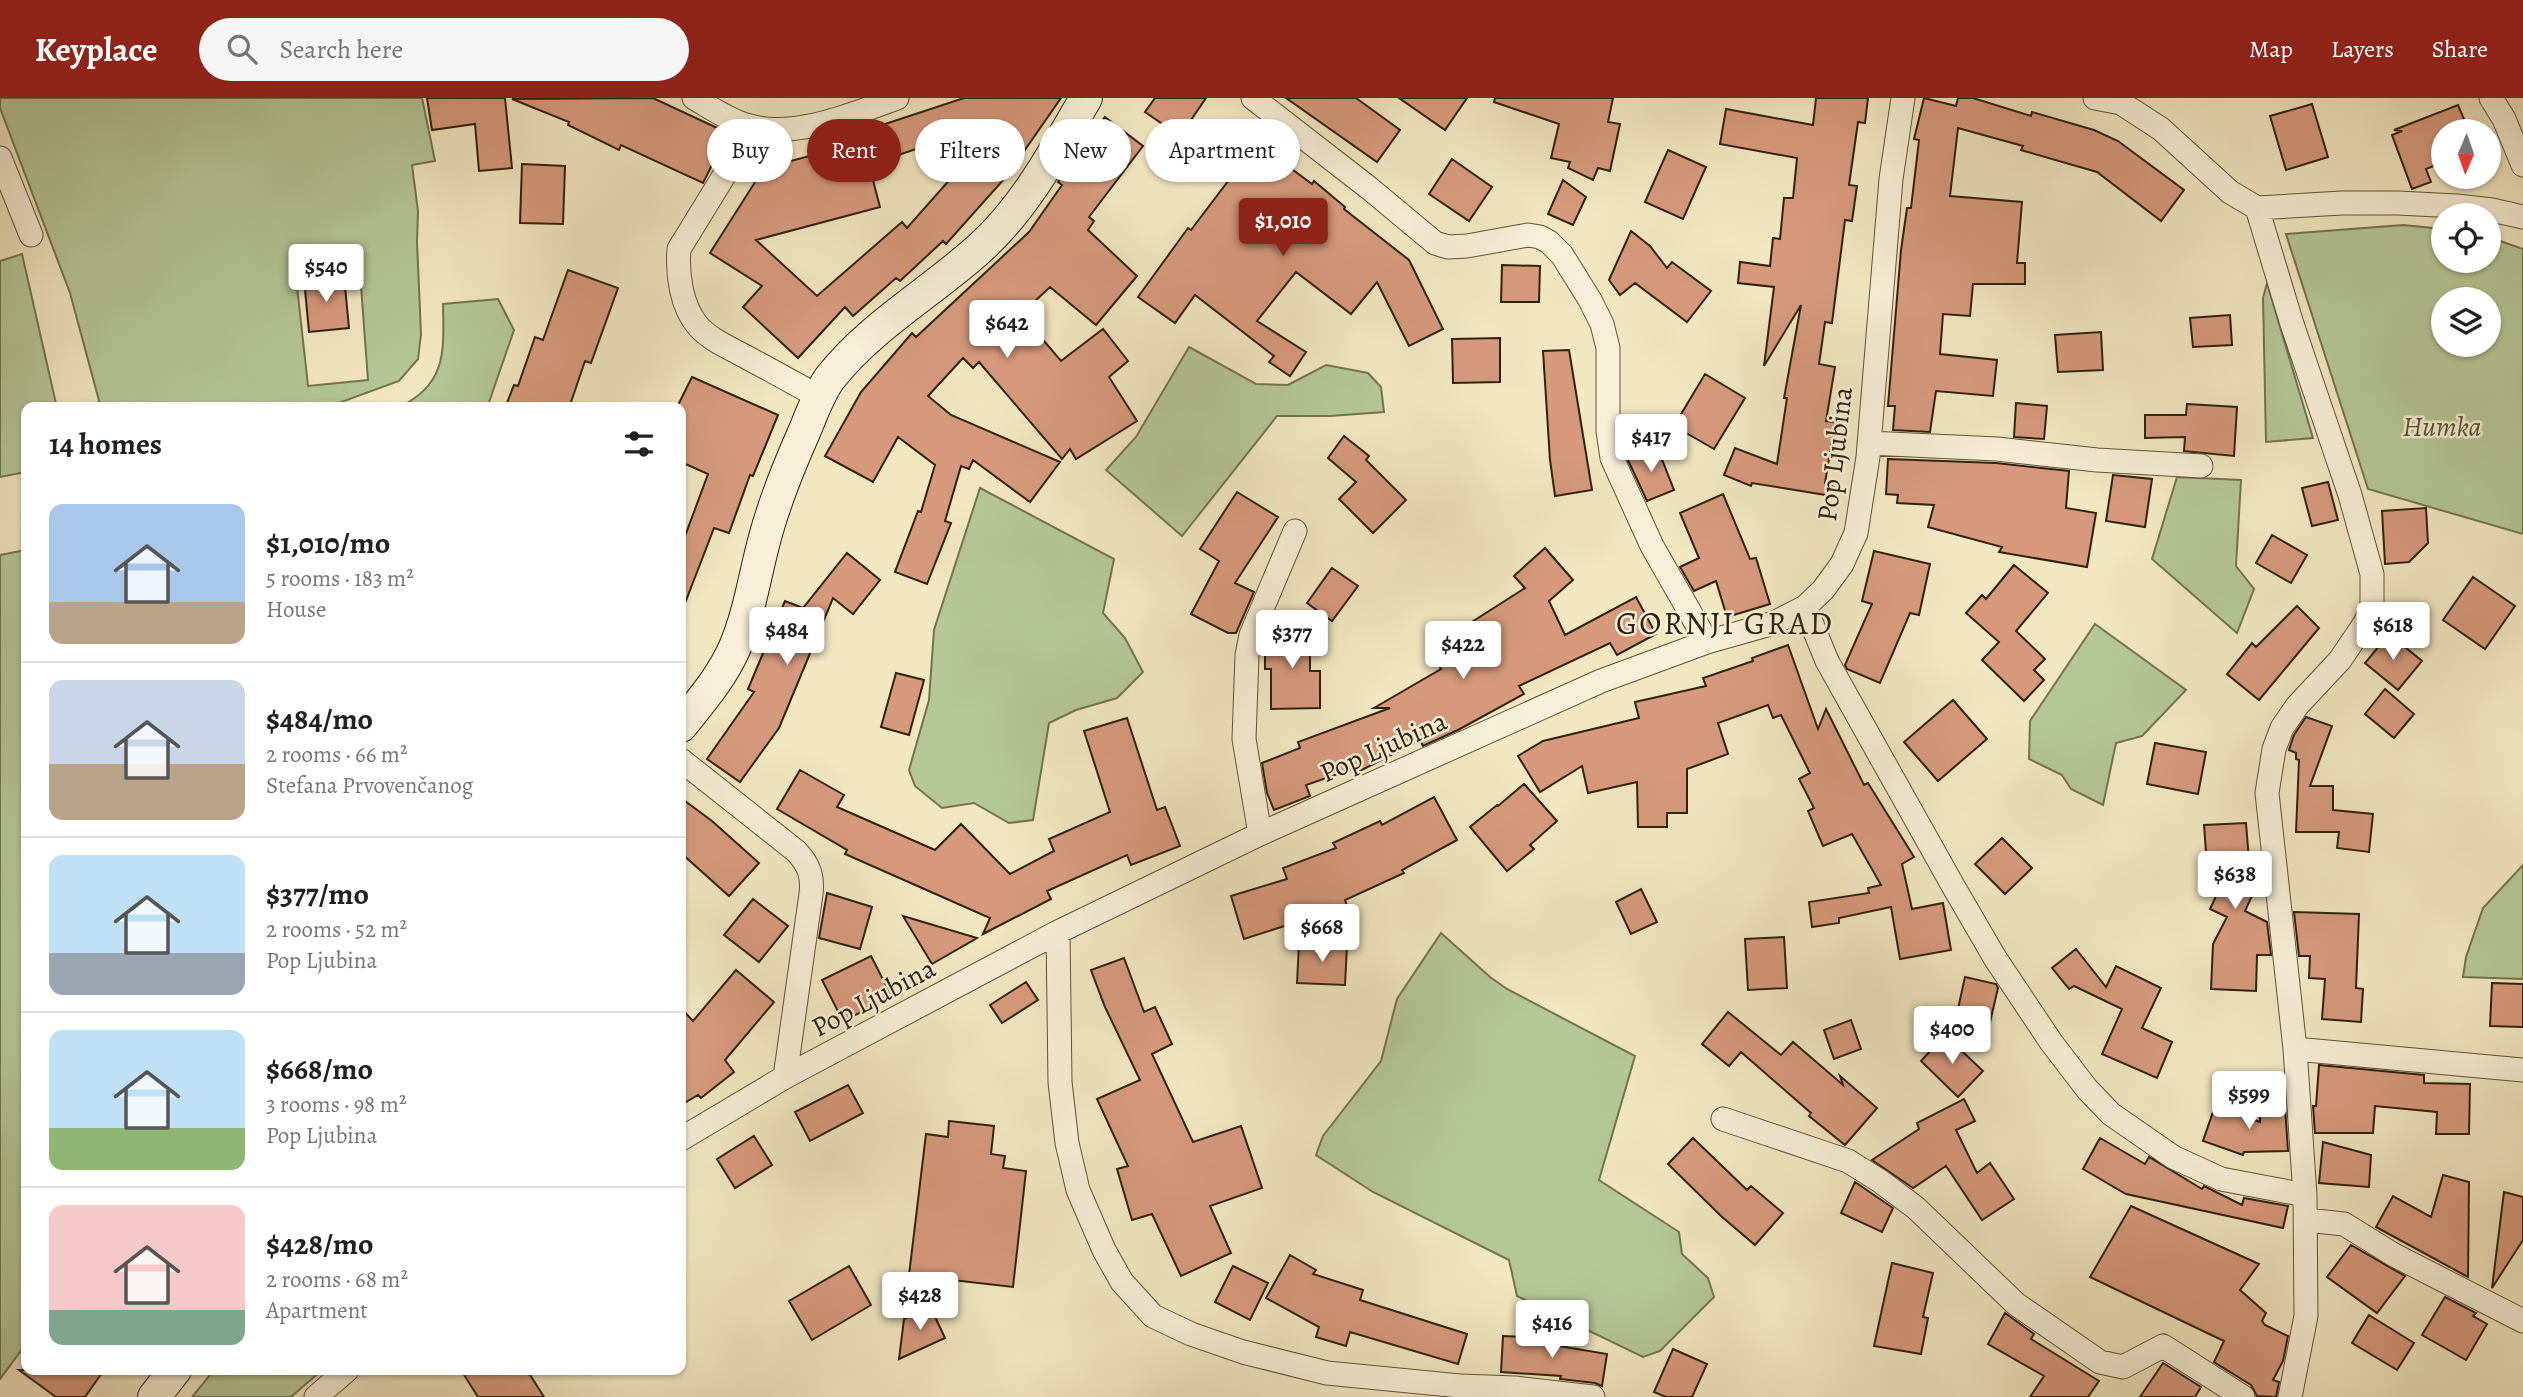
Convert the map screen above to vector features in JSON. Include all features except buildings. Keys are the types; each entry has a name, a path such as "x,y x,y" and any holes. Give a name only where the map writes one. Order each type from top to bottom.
{"street":[{"path":"694,98 733,119"},
{"path":"793,129 897,98"},
{"path":"686,720 710,691 735,648 751,601 778,492 830,379 878,329 979,250 1008,220 1086,98"},
{"path":"1253,98 1435,243 1448,247 1467,246 1528,236 1540,237 1562,255 1602,324 1608,348 1608,431 1612,458 1652,546 1707,642"},
{"name":"Pop Ljubina","path":"686,1136 785,1077 1058,932 1260,834 1601,681 1707,642 1774,623 1805,607 1823,590 1842,564 1856,533 1869,443 1891,179 1903,98"},
{"path":"2095,98 2129,100 2230,192 2257,208 2398,203 2481,208 2523,217"},
{"path":"2491,98 2504,119 2523,165"},
{"path":"0,158 32,235"},
{"path":"720,182 679,248 678,263 685,303 698,326 713,338 820,397"},
{"path":"2257,208 2292,324 2350,495 2372,574 2372,607 2365,623 2340,660 2297,706 2282,728 2274,749 2267,793 2295,1049 2306,1220 2306,1316 2290,1397"},
{"path":"1869,443 1997,449 2097,460 2201,467"},
{"path":"1260,834 1244,739 1247,655 1251,635 1295,531"},
{"path":"1805,607 1827,661 1951,884 1995,958 2044,1032 2087,1088 2111,1114 2173,1157 2221,1179 2305,1195"},
{"path":"686,765 796,851 807,862 812,874 785,1077"},
{"path":"1058,932 1060,1082 1067,1143 1078,1190 1104,1250 1122,1282 1153,1316 1191,1334 1243,1352 1326,1373 1458,1391 1515,1388 1593,1397"},
{"path":"2295,1049 2523,1070"},
{"path":"1723,1119 1848,1161 1880,1181 1916,1208 2016,1304 2100,1362 2123,1367 2164,1346 2243,1397"},
{"path":"2306,1220 2344,1224 2394,1255 2523,1321"},
{"path":"154,1397 171,1375"},
{"path":"316,1397 341,1375"}],"green space":[{"path":"0,98 422,98 435,161 412,165 418,211 421,334 418,359 399,381 341,402 99,402 70,293 0,108","holes":["358,246 368,380 308,386 293,250"]},
{"name":"Humka","path":"2403,225 2431,228 2431,273 2501,273 2501,241 2523,249 2523,534 2368,489 2286,234"},
{"path":"22,254 56,402 21,402 21,473 0,477 0,261"},
{"path":"2267,283 2313,438 2266,442 2263,298"},
{"path":"498,299 514,330 489,402 408,402 425,389 434,378 439,365 443,337 443,304"},
{"path":"1189,347 1256,384 1288,385 1326,365 1368,373 1381,387 1384,412 1277,416 1182,536 1106,470 1136,437"},
{"path":"2177,477 2241,480 2236,566 2254,589 2237,633 2152,559"},
{"path":"980,488 1114,559 1103,613 1125,638 1143,672 1117,698 1076,710 1049,723 1033,820 1009,823 974,803 942,808 915,786 909,770 929,700 934,630"},
{"path":"21,551 21,1351 0,1379 0,555"},
{"path":"2095,624 2186,690 2142,736 2116,743 2103,805 2071,789 2062,775 2029,759 2030,721"},
{"path":"2523,865 2523,979 2463,977 2466,957 2483,908"},
{"path":"1441,933 1507,989 1635,1056 1599,1180 1679,1232 1682,1254 1708,1278 1714,1297 1660,1351 1643,1357 1517,1296 1509,1260 1373,1192 1316,1155 1323,1136 1381,1061 1397,999"},
{"path":"210,1375 316,1375 291,1397 192,1397"}],"district":[{"name":"GORNJI GRAD","path":"1725,623"}]}
